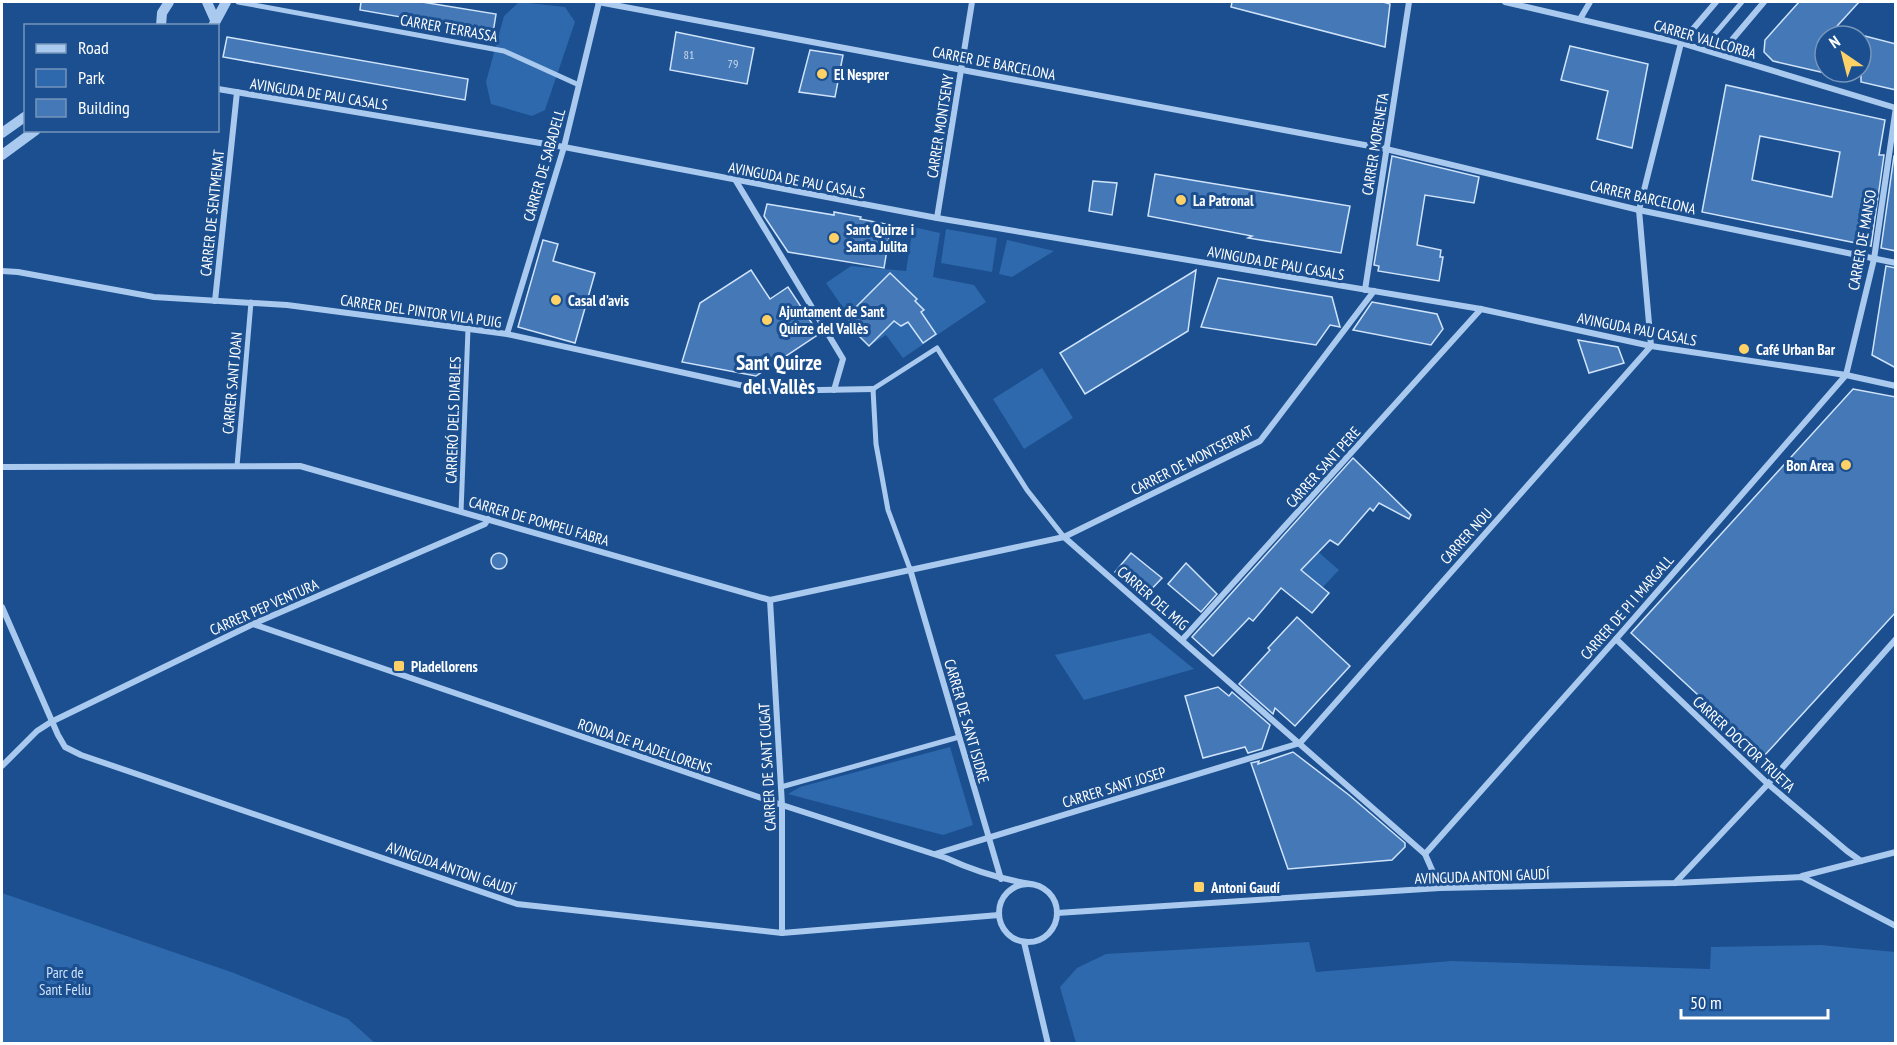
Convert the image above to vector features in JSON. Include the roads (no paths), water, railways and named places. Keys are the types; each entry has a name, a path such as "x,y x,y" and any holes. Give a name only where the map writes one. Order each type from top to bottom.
{"street":[{"path":"158,24 168,2"},
{"path":"207,2 214,23"},
{"path":"214,23 226,2"},
{"name":"CARRER TERRASSA","path":"238,2 504,51 579,85"},
{"name":"CARRER DE SABADELL","path":"507,334 564,147 599,2"},
{"name":"CARRER DE BARCELONA","path":"599,2 1386,149"},
{"name":"CARRER MONTSENY","path":"937,218 972,2"},
{"name":"CARRER MORENETA","path":"1365,290 1409,2"},
{"name":"CARRER VALLCORBA","path":"1505,2 1681,43 1895,108"},
{"path":"1580,19 1590,2"},
{"path":"1651,346 1638,210 1681,43 1716,2"},
{"path":"1702,49 1742,2"},
{"path":"1720,54 1764,2"},
{"name":"AVINGUDA DE PAU CASALS","path":"219,89 564,147 937,218 1374,291"},
{"name":"CARRER DE SENTMENAT","path":"215,301 237,92"},
{"name":"CARRER DE MANSO","path":"1846,375 1874,259 1895,108"},
{"path":"2,133 24,117"},
{"path":"2,155 33,132"},
{"name":"CARRER BARCELONA","path":"1386,149 1638,210 1896,263"},
{"path":"736,181 843,359 834,390"},
{"name":"CARRER DEL PINTOR VILA PUIG","path":"2,271 153,297 287,305 507,334 767,391 873,389"},
{"name":"AVINGUDA PAU CASALS","path":"1374,291 1481,309 1651,346 1846,375 1896,386"},
{"name":"CARRER DE MONTSERRAT","path":"1064,537 1260,441 1374,291"},
{"name":"CARRER SANT JOAN","path":"237,466 251,302"},
{"name":"CARRER SANT PERE","path":"1182,640 1481,309"},
{"name":"CARRERÓ DELS DIABLES","path":"461,512 468,329"},
{"name":"CARRER NOU","path":"1300,742 1651,346"},
{"name":"CARRER DEL MIG","path":"873,389 937,348 1027,490 1064,537 1425,854 1440,888"},
{"name":"CARRER DE PI I MARGALL","path":"1425,854 1846,375"},
{"path":"873,389 876,444 888,510 910,569"},
{"name":"CARRER DE POMPEU FABRA","path":"2,467 300,466 770,600 1064,537"},
{"name":"CARRER PEP VENTURA","path":"2,766 37,730 51,722 253,624 485,524 488,519"},
{"name":"CARRER DE SANT ISIDRE","path":"910,569 1001,879"},
{"name":"CARRER DE SANT CUGAT","path":"770,600 782,806 782,933"},
{"name":"AVINGUDA ANTONI GAUDÍ","path":"2,606 51,722 65,747 517,904 782,933 999,915"},
{"name":"RONDA DE PLADELLORENS","path":"253,624 782,806 935,854 970,869 1001,879 1030,884"},
{"name":"CARRER DOCTOR TRUETA","path":"1616,639 1768,784 1846,851 1861,861"},
{"path":"1675,883 1768,784 1896,639"},
{"path":"781,788 959,737"},
{"name":"CARRER SANT JOSEP","path":"935,854 1300,742"},
{"name":"AVINGUDA ANTONI GAUDÍ","path":"1057,913 1440,888 1675,883 1802,877 1896,852"},
{"path":"1802,877 1896,926"},
{"path":"1030,884 1040,886 1051,894 1056,903 1057,913 1053,928 1046,935 1038,940 1023,942 1013,938 1005,931 999,915 1000,904 1005,895 1020,885 1030,884"},
{"path":"1023,942 1048,1044"}],"place":[{"name":"El Nesprer","path":"822,74"},
{"name":"La Patronal","path":"1181,200"},
{"name":"Sant Quirze i Santa Julita","path":"834,238"},
{"name":"Casal d'avis","path":"556,300"},
{"name":"Ajuntament de Sant Quirze del Vallès","path":"767,320"},
{"name":"Café Urban Bar","path":"1744,349"},
{"name":"Bon Area","path":"1846,465"},
{"name":"Pladellorens","path":"399,666"},
{"name":"Antoni Gaudí","path":"1199,887"}],"district":[{"name":"Sant Quirze del Vallès","path":"779,374"}],"park label":[{"name":"Parc de Sant Feliu","path":"65,980"}]}
